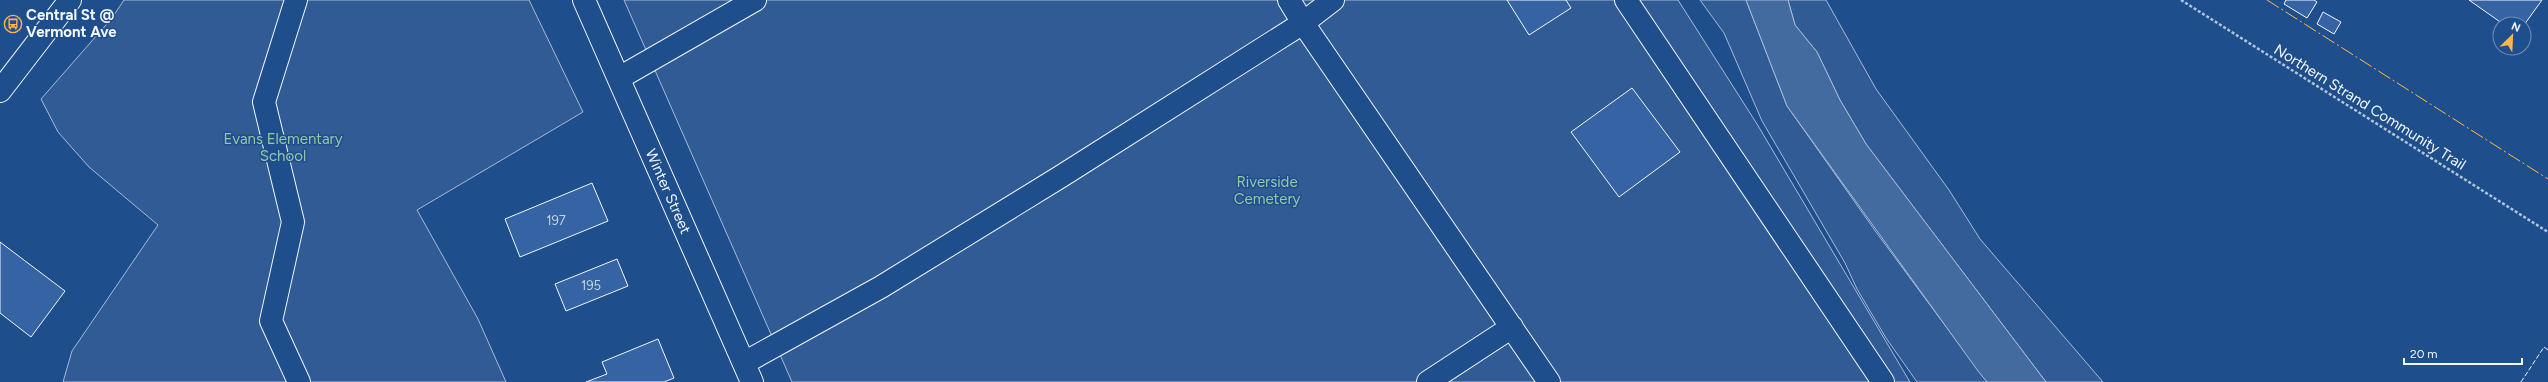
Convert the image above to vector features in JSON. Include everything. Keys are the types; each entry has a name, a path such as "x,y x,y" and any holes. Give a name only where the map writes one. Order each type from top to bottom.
{"main road":[{"path":"0,90 70,0"},
{"path":"296,0 264,102 293,222 271,321 299,382"},
{"name":"Winter Street","path":"584,0 748,373"},
{"path":"619,78 755,0"},
{"path":"1289,0 1303,23 1549,382"},
{"path":"748,373 881,287 1060,177 1303,23 1333,0"},
{"path":"1626,0 1884,382"},
{"path":"1428,382 1512,327"}],"path":[{"name":"Northern Strand Community Trail","path":"2181,0 2548,232"}],"shaded area":[{"name":"Evans Elementary School","path":"124,0 529,0 583,112 417,210 478,319 506,382 63,382 72,351 158,225 89,167 58,132 41,99 112,18"},
{"name":"Riverside Cemetery","path":"624,0 1678,0 1757,124 1910,382 792,382"},
{"path":"1700,0 1746,0 1787,106 1876,232 1987,382 1917,382 1886,338 1857,289 1845,263 1762,121 1724,33"},
{"path":"1746,0 1788,0 1795,25 1817,52 1840,100 1866,144 2046,382 1987,382 1978,371 1787,106"},
{"path":"1788,0 1826,0 1876,89 1949,190 1980,239 2103,382 2046,382 1866,144 1840,100 1817,52 1795,25"}],"building":[{"path":"1507,0 1566,0 1571,8 1529,35"},
{"path":"2286,0 2314,0 2317,2 2307,18 2284,4"},
{"path":"2469,0 2542,0 2530,16 2492,16"},
{"path":"2323,12 2341,22 2334,34 2317,24"},
{"path":"1632,88 1680,152 1619,197 1571,132"},
{"path":"592,183 608,221 520,257 505,219"},
{"path":"0,242 65,291 31,337 0,313"},
{"path":"617,259 628,286 566,311 555,284"},
{"path":"658,339 674,378 664,382 586,382 607,374 602,362"}],"fence":[{"path":"2521,382 2544,347 2548,350"}],"power":[{"path":"2267,0 2548,179"}],"place":[{"name":"Central St @ Vermont Ave","path":"13,24"}]}
